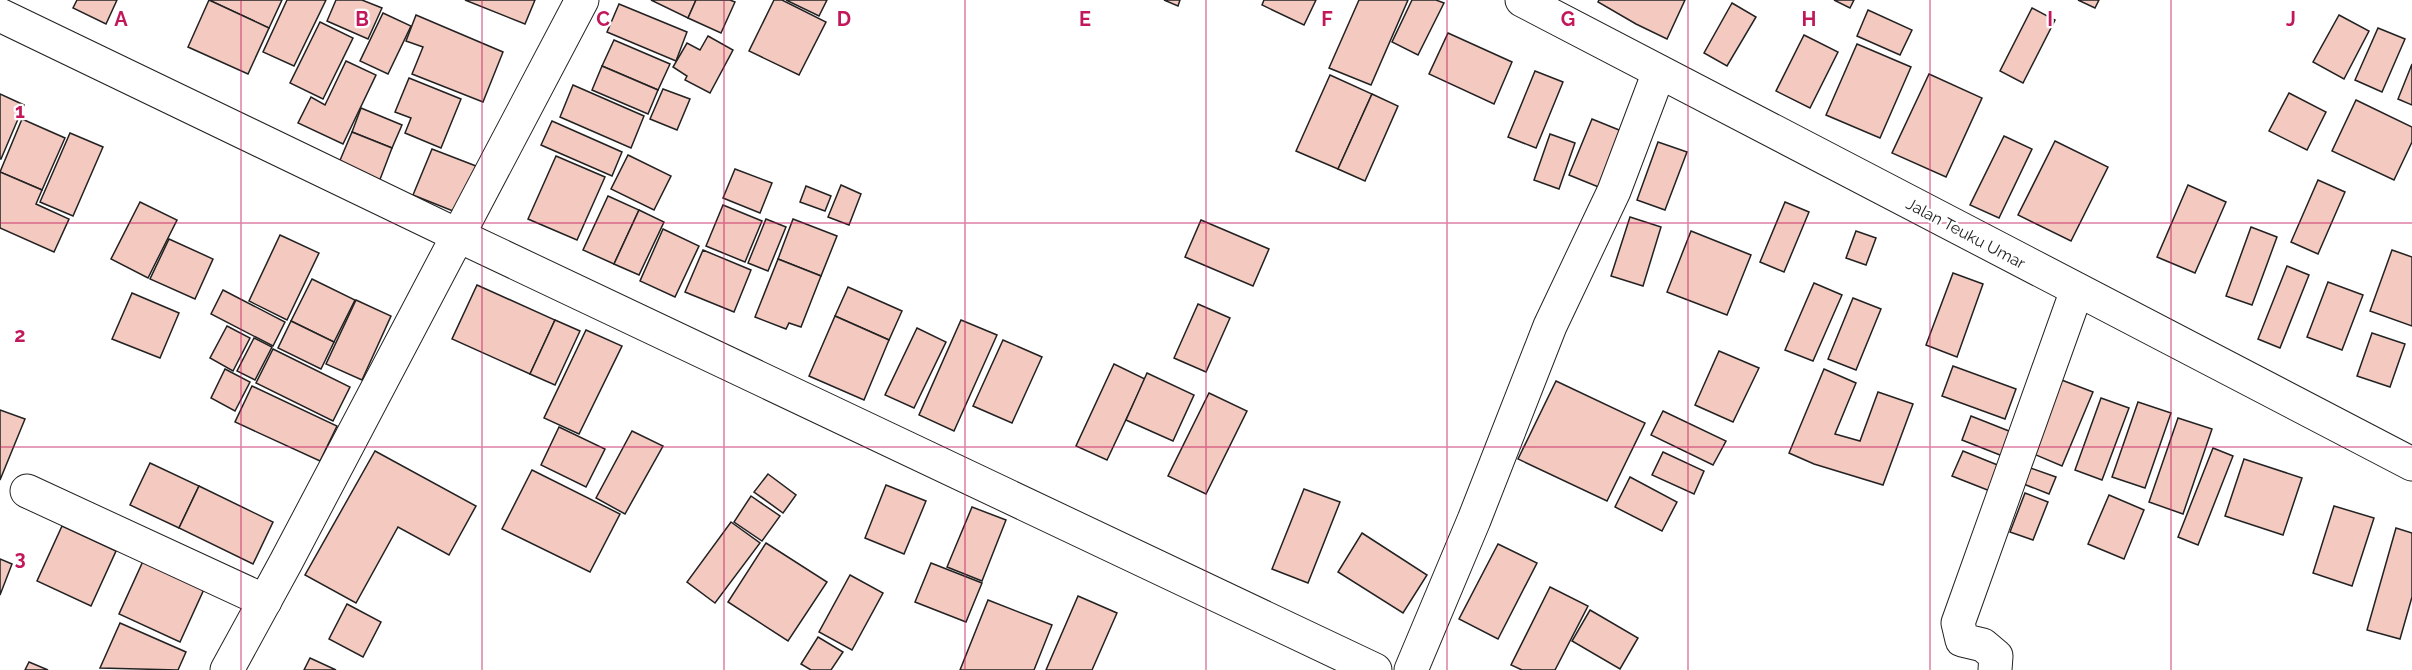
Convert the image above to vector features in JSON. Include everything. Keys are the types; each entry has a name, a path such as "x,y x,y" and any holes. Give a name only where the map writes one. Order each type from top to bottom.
{"street":[{"path":"227,670 582,0"},
{"name":"Jalan Teuku Umar","path":"1522,0 2412,464"},
{"path":"0,15 457,235 1375,670"},
{"path":"1411,670 1478,509 1550,326 1614,191 1659,72"},
{"path":"1995,670 1996,656 1983,645 1962,640 1958,623 2077,290"},
{"path":"27,491 265,601"}],"building":[{"path":"77,0 117,0 106,24 73,8"},
{"path":"209,0 282,0 269,28"},
{"path":"209,0 269,28 248,74 188,47"},
{"path":"287,0 326,0 294,66 263,52"},
{"path":"336,0 362,0 382,8 368,39 327,21"},
{"path":"465,0 535,0 525,24"},
{"path":"651,0 696,0 688,18"},
{"path":"696,0 735,2 721,33 688,18"},
{"path":"774,0 782,0 826,22 799,75 749,51"},
{"path":"786,0 827,0 819,16"},
{"path":"1164,0 1180,0 1178,6"},
{"path":"1264,0 1316,0 1304,25 1262,5"},
{"path":"1359,0 1408,0 1371,85 1329,68"},
{"path":"1412,0 1436,0 1444,3 1418,55 1392,42"},
{"path":"1599,0 1685,0 1667,39 1636,24 1598,2"},
{"path":"1834,0 1854,0 1850,8"},
{"path":"2078,0 2099,0 2095,8"},
{"path":"1732,3 1756,17 1727,66 1704,53"},
{"path":"619,4 687,32 676,61 607,32"},
{"path":"2032,8 2055,20 2023,83 2000,71"},
{"path":"1868,10 1912,30 1900,55 1857,36"},
{"path":"383,13 411,26 388,74 360,61"},
{"path":"416,15 503,52 483,102 412,74 423,47 406,41"},
{"path":"2339,15 2369,31 2344,79 2313,62"},
{"path":"320,22 353,38 323,99 290,83"},
{"path":"2378,28 2405,39 2382,92 2355,80"},
{"path":"1448,33 1512,62 1494,104 1429,74"},
{"path":"1804,35 1838,52 1810,108 1776,91"},
{"path":"708,36 733,50 710,93 685,80 687,76 673,67 687,43 700,50"},
{"path":"614,40 670,64 658,90 602,66"},
{"path":"1857,44 1911,67 1880,138 1826,115"},
{"path":"346,61 376,75 343,144 298,123 311,97 325,105"},
{"path":"2412,64 2412,105 2398,99"},
{"path":"602,66 658,90 648,114 592,90"},
{"path":"1535,71 1563,82 1536,148 1508,137"},
{"path":"1929,74 1982,98 1946,177 1892,153"},
{"path":"1330,75 1372,94 1338,169 1296,151"},
{"path":"409,78 461,99 441,148 405,133 411,118 395,112"},
{"path":"573,85 644,116 631,148 560,117"},
{"path":"663,89 690,99 677,130 650,119"},
{"path":"2289,93 2326,112 2307,150 2269,131"},
{"path":"0,94 24,105 1,159 0,159"},
{"path":"1372,94 1398,106 1365,181 1338,169"},
{"path":"2356,100 2412,127 2412,142 2394,180 2332,151"},
{"path":"361,108 402,125 392,148 352,132"},
{"path":"22,119 65,138 42,190 0,172"},
{"path":"1592,119 1624,132 1601,188 1569,175"},
{"path":"552,121 622,152 612,176 541,145"},
{"path":"352,132 392,148 379,182 338,165"},
{"path":"70,133 103,147 73,216 40,202"},
{"path":"1550,134 1575,143 1559,189 1534,180"},
{"path":"2004,136 2032,149 1999,218 1970,205"},
{"path":"2055,141 2108,167 2071,241 2018,215"},
{"path":"1658,142 1687,152 1665,210 1637,200"},
{"path":"432,149 476,166 458,213 413,195"},
{"path":"628,155 671,176 654,210 611,189"},
{"path":"556,156 605,177 577,240 528,219"},
{"path":"735,169 772,183 760,213 723,198"},
{"path":"0,172 42,190 36,204 69,219 54,252 0,228"},
{"path":"2318,180 2345,192 2318,254 2291,242"},
{"path":"841,185 861,194 849,225 828,217"},
{"path":"2188,185 2226,202 2195,273 2157,257"},
{"path":"806,186 831,196 825,211 800,202"},
{"path":"608,196 639,210 614,264 583,250"},
{"path":"140,202 177,220 148,278 111,259"},
{"path":"1785,202 1809,212 1784,272 1760,262"},
{"path":"723,205 762,221 745,262 706,246"},
{"path":"639,210 664,222 639,275 614,264"},
{"path":"1630,217 1661,227 1643,286 1611,276"},
{"path":"766,219 786,227 768,271 748,263"},
{"path":"793,219 837,236 821,276 778,259"},
{"path":"1201,220 1269,249 1253,286 1185,257"},
{"path":"2251,227 2277,237 2252,305 2226,296"},
{"path":"663,229 699,246 675,297 640,281"},
{"path":"1691,231 1751,255 1727,315 1667,292"},
{"path":"1856,231 1876,238 1866,265 1846,258"},
{"path":"280,235 319,253 287,320 249,301"},
{"path":"169,239 213,259 195,299 150,279"},
{"path":"703,250 751,270 734,312 685,292"},
{"path":"2392,250 2412,257 2412,326 2370,311"},
{"path":"778,259 821,276 801,327 789,323 786,329 755,317"},
{"path":"2287,266 2309,275 2280,348 2258,339"},
{"path":"1953,273 1983,284 1957,357 1926,345"},
{"path":"312,279 355,300 334,342 291,321"},
{"path":"2328,282 2363,295 2342,350 2307,337"},
{"path":"1814,283 1842,295 1813,361 1785,350"},
{"path":"477,285 555,320 530,374 452,339"},
{"path":"848,287 902,311 889,340 835,316"},
{"path":"223,290 285,322 273,346 211,314"},
{"path":"132,293 179,313 160,358 112,339"},
{"path":"1853,298 1881,309 1856,370 1828,359"},
{"path":"356,300 391,316 362,380 326,364"},
{"path":"1198,304 1230,318 1206,372 1174,358"},
{"path":"835,316 889,340 864,400 809,376"},
{"path":"555,320 580,331 555,385 530,374"},
{"path":"961,320 997,335 954,431 919,415"},
{"path":"291,321 334,342 321,369 278,348"},
{"path":"227,326 250,338 233,371 210,358"},
{"path":"917,328 946,342 914,408 885,395"},
{"path":"586,330 622,346 579,434 544,418"},
{"path":"2372,333 2405,344 2390,387 2357,376"},
{"path":"254,338 272,347 255,380 237,371"},
{"path":"1003,340 1042,357 1012,423 973,406"},
{"path":"273,349 350,387 333,421 256,383"},
{"path":"1719,351 1759,368 1733,422 1695,405"},
{"path":"1114,364 1145,379 1107,460 1076,446"},
{"path":"1953,366 2016,389 2005,419 1942,396"},
{"path":"225,369 250,382 235,411 211,398"},
{"path":"1824,369 1856,383 1835,434 1860,441 1878,392 1913,404 1883,485 1814,464 1789,453"},
{"path":"1147,373 1194,395 1173,441 1126,420"},
{"path":"2059,379 2093,392 2062,466 2029,452"},
{"path":"1556,381 1645,423 1607,501 1518,459"},
{"path":"252,386 337,426 320,461 235,422"},
{"path":"1209,393 1247,411 1206,494 1168,476"},
{"path":"2101,398 2129,408 2102,480 2075,470"},
{"path":"2138,402 2171,413 2145,488 2112,477"},
{"path":"0,410 25,419 0,480"},
{"path":"1663,411 1726,441 1713,465 1651,435"},
{"path":"1971,416 2014,433 2005,457 1962,440"},
{"path":"2178,418 2212,429 2183,514 2149,502"},
{"path":"559,427 605,449 586,487 541,465"},
{"path":"632,431 663,446 625,514 596,498"},
{"path":"2213,448 2233,456 2198,545 2178,537"},
{"path":"375,451 476,506 449,555 398,527 356,603 305,575"},
{"path":"1963,451 2000,466 1990,491 1952,476"},
{"path":"1663,452 1704,471 1694,494 1652,475"},
{"path":"2244,459 2302,478 2283,535 2225,516"},
{"path":"150,463 199,486 179,528 130,505"},
{"path":"2022,465 2056,477 2049,494 2016,481"},
{"path":"532,470 620,514 590,572 502,529"},
{"path":"768,474 796,495 783,513 754,492"},
{"path":"1630,477 1677,502 1662,531 1615,507"},
{"path":"886,485 926,501 904,554 865,538"},
{"path":"199,486 273,522 253,564 179,528"},
{"path":"1304,489 1340,502 1308,583 1272,569"},
{"path":"2025,493 2048,502 2033,540 2010,532"},
{"path":"2109,495 2144,510 2124,559 2088,544"},
{"path":"751,496 780,516 762,541 734,522"},
{"path":"2334,506 2374,518 2352,586 2313,573"},
{"path":"972,507 1006,520 982,581 947,567"},
{"path":"731,522 760,543 715,603 687,582"},
{"path":"62,526 116,551 91,606 37,581"},
{"path":"2396,528 2412,533 2412,597 2400,639 2367,630"},
{"path":"1362,533 1427,575 1403,613 1338,572"},
{"path":"766,543 827,582 788,641 728,602"},
{"path":"1498,544 1537,563 1498,639 1459,619"},
{"path":"0,559 12,564 0,595"},
{"path":"144,559 205,587 180,642 119,614"},
{"path":"931,563 982,583 966,622 915,602"},
{"path":"850,575 883,593 852,650 819,632"},
{"path":"1550,587 1588,606 1555,670 1522,670 1511,665"},
{"path":"1078,596 1117,613 1092,670 1046,670"},
{"path":"988,600 1052,625 1034,670 960,670"},
{"path":"347,604 381,622 363,657 329,639"},
{"path":"1590,610 1638,638 1620,669 1572,641"},
{"path":"120,623 186,652 178,670 100,668"},
{"path":"818,637 843,652 831,670 811,670 801,664"},
{"path":"310,658 336,670 304,670"},
{"path":"29,662 48,670 25,670"}]}
